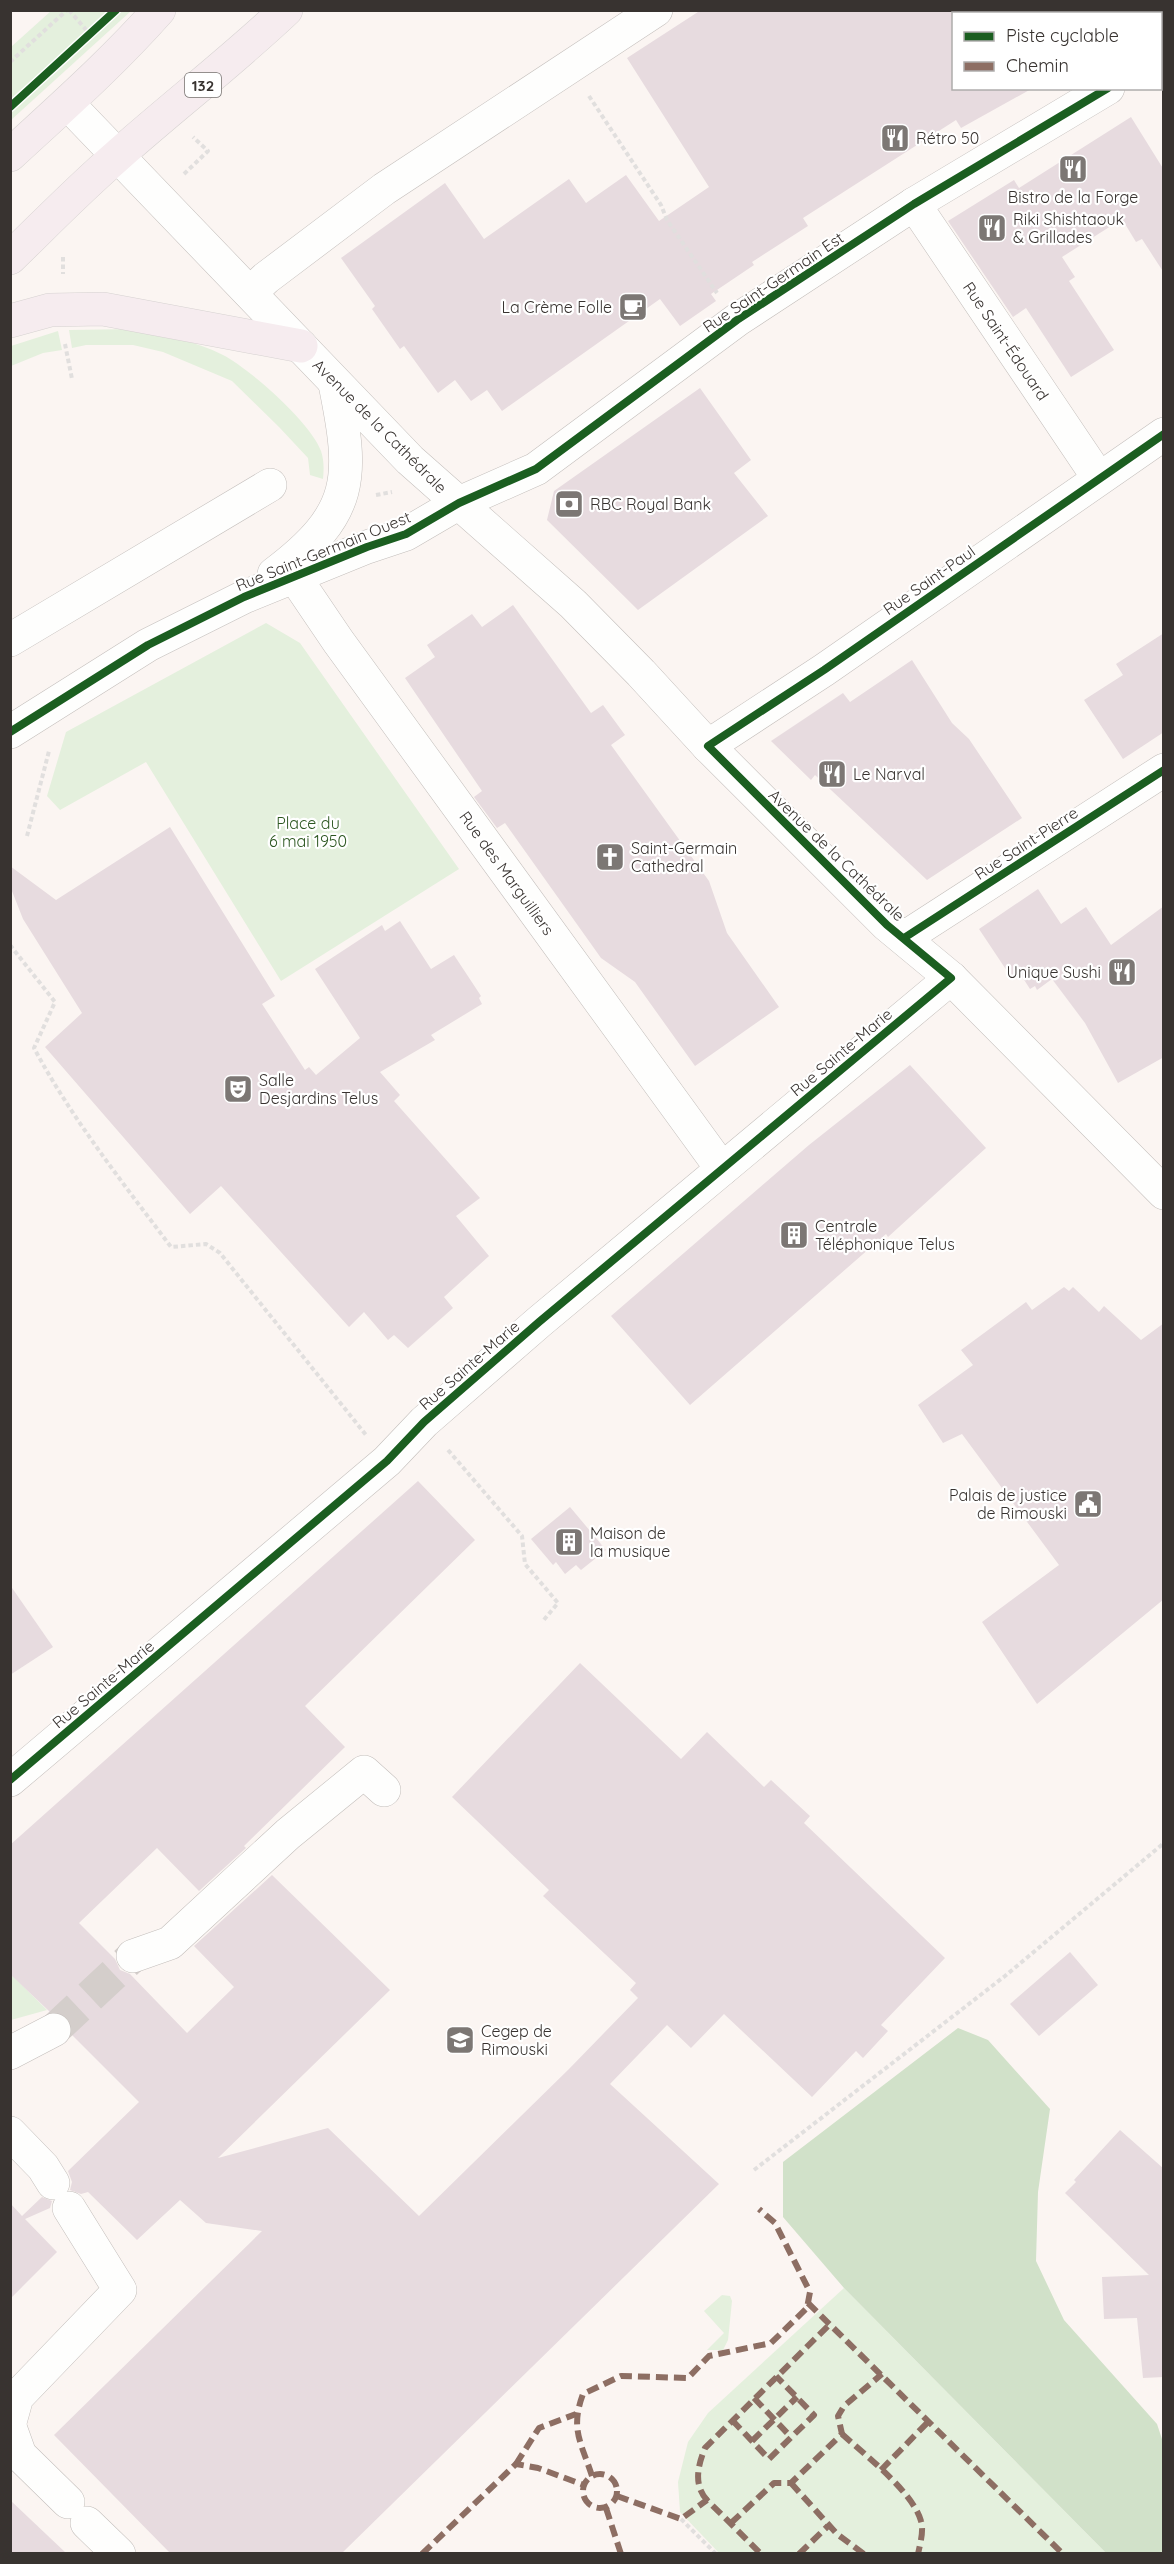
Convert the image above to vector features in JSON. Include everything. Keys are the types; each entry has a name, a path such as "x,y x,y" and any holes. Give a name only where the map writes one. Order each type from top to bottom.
{"main road":[{"path":"10,154 68,104 127,46 159,10"},
{"name":"132","path":"10,258 117,156 239,55 286,10"},
{"path":"10,321 50,310 103,309 301,346"}],"street":[{"path":"250,293 384,189 656,10"},
{"name":"Rue Saint-Germain Est","path":"459,503 536,469 737,320 914,204 1105,90"},
{"name":"Avenue de la Cathédrale","path":"68,104 410,460 573,604 708,746 887,925 951,978 1164,1193"},
{"name":"Rue Saint-Édouard","path":"914,204 1098,477"},
{"path":"244,597 299,555 321,533 343,490 346,470 346,437 335,384"},
{"name":"Rue Saint-Paul","path":"708,746 824,670 1098,477 1164,434"},
{"path":"10,640 270,485"},
{"name":"Rue Saint-Germain Ouest","path":"11,736 40,712 148,645 244,597 406,534 459,503"},
{"name":"Rue des Marguilliers","path":"294,576 338,641 722,1169"},
{"name":"Rue Saint-Pierre","path":"904,938 1164,770"},
{"name":"Rue Sainte-Marie","path":"10,1780 387,1461 424,1422 951,978"},
{"path":"133,1956 170,1943 288,1834 364,1772 384,1790"},
{"path":"10,2053 54,2030"},
{"path":"10,2133 43,2167 120,2290 17,2397 10,2425 20,2455 118,2553"}],"path":[{"path":"10,62 68,10 90,34"},
{"path":"81,42 99,26"},
{"path":"575,62 588,95 661,206 667,220 737,320"},
{"path":"66,349 72,379"},
{"path":"27,836 53,736 40,712"},
{"path":"10,945 55,1002 34,1048 54,1086 143,1210 171,1247 206,1244 220,1253 387,1461"},
{"path":"424,1422 522,1536 525,1564 558,1604 542,1623"},
{"path":"754,2169 1005,1976 1164,1843"},
{"path":"681,2519 716,2553"}],"green space":[{"path":"51,11 131,11 11,120 11,47"},
{"path":"135,329 202,346 223,355 248,372 293,412 315,439 323,458 323,479 310,475 308,458 232,381 163,352 133,345 86,345 72,348 69,330"},
{"path":"58,331 62,350 43,353 11,366 11,346"},
{"name":"Place du 6 mai 1950","path":"266,623 300,643 459,869 281,981 146,762 60,810 47,796 66,732"},
{"path":"11,1974 47,2010 11,2020"},
{"path":"958,2028 988,2040 1050,2109 1038,2192 1036,2261 1064,2320 1157,2424 1163,2442 1163,2553 1106,2553 844,2288 783,2217 783,2162"},
{"path":"844,2288 1106,2553 719,2553 680,2512 678,2482 688,2442 708,2413"},
{"path":"722,2295 730,2296 732,2301 728,2340 723,2350 707,2350 724,2333 704,2311"}],"building":[{"path":"701,10 954,10 952,12 952,90 1029,90 961,128 956,120 803,218 808,226 752,262 754,265 711,294 716,301 680,326 660,299 502,411 487,390 471,401 455,380 438,393 404,346 400,349 372,309 375,306 341,258 445,183 484,239 569,179 586,203 626,175 659,221 709,187 627,58"},
{"path":"1131,117 1164,170 1164,273 1142,239 1136,242 1122,219 1062,257 1075,277 1069,281 1114,350 1071,377 1026,308 1013,317 948,221 1014,180 1019,188"},
{"path":"700,388 751,460 734,473 768,516 638,610 547,520 554,491"},
{"name":"Saint-Germain Cathedral","path":"513,605 591,713 603,705 625,735 611,745 709,881 727,933 779,1007 695,1066 635,982 601,958 505,823 497,828 474,797 482,791 405,678 435,657 427,645 472,614 482,627"},
{"path":"1164,633 1164,732 1123,759 1084,700 1123,675 1116,664"},
{"path":"912,660 952,723 969,739 1022,818 927,880 815,775 811,780 771,741 843,693 850,702"},
{"name":"Salle Desjardins Telus","path":"170,827 275,996 262,1004 305,1070 309,1067 316,1075 360,1038 315,969 382,925 385,931 400,921 431,969 454,955 481,996 479,998 482,1004 431,1035 435,1040 380,1072 400,1095 394,1101 480,1198 456,1216 489,1256 444,1297 453,1308 408,1348 394,1335 388,1340 364,1312 349,1327 221,1186 190,1214 45,1047 82,1013 23,919 10,886 10,866 56,900"},
{"path":"1038,889 1061,924 1086,907 1111,945 1164,906 1164,1057 1118,1083 1085,1023 1052,979 1037,990 1035,986 1030,989 1019,972 1011,977 979,929"},
{"name":"Centrale Téléphonique Telus","path":"910,1065 986,1148 888,1237 886,1234 690,1405 611,1316 809,1145"},
{"name":"Palais de justice de Rimouski","path":"1064,1287 1069,1291 1073,1287 1099,1312 1104,1306 1141,1340 1164,1323 1164,1599 1037,1704 982,1622 1059,1565 962,1434 943,1443 918,1405 973,1365 961,1350 1026,1302 1032,1310"},
{"name":"Cegep de Rimouski","path":"418,1481 475,1540 305,1706 345,1747 244,1846 246,1848 199,1891 157,1848 79,1923 115,1959 120,1970 130,1974 187,2033 234,1987 194,1946 272,1875 390,1990 218,2158 328,2128 419,2216 638,1998 630,1990 636,1983 543,1896 549,1890 452,1797 580,1663 681,1759 707,1732 764,1787 771,1780 810,1816 804,1823 945,1958 881,2025 888,2031 863,2058 856,2051 812,2097 724,2014 691,2048 667,2025 610,2084 719,2184 342,2553 170,2553 54,2435 262,2231 206,2223 180,2200 137,2240 88,2192 81,2194 70,2190 72,2182 68,2171 139,2102 72,2035 71,2022 64,2015 50,2012 10,1974 10,1845"},
{"name":"Maison de la musique","path":"570,1507 606,1550 581,1570 576,1565 565,1574 556,1562 553,1565 531,1539"},
{"path":"10,1585 53,1647 10,1675"},
{"path":"1070,1952 1098,1985 1039,2036 1010,2004"},
{"path":"1120,2130 1164,2169 1164,2377 1143,2378 1137,2318 1104,2319 1102,2277 1149,2275 1065,2193"},
{"path":"42,2197 52,2201 50,2208 25,2219 57,2252 10,2299 10,2203 22,2216"},
{"path":"10,2500 66,2553 10,2553"}],"tunnel":[{"path":"54,2030 133,1956"}],"marked path":[{"path":"592,2476 577,2426 583,2394 621,2376 688,2378 709,2356 771,2343 807,2308 810,2292 775,2223 759,2209"},
{"path":"808,2303 1063,2554"},
{"path":"707,2500 698,2481 700,2461 705,2448 831,2323"},
{"path":"731,2523 774,2483 791,2483 842,2434 838,2416 844,2406 882,2374"},
{"path":"732,2420 769,2459 814,2415 776,2376"},
{"path":"752,2441 797,2397"},
{"path":"754,2398 791,2437"},
{"path":"516,2464 539,2428 576,2414"},
{"path":"881,2470 929,2421"},
{"path":"842,2434 887,2474 916,2510 922,2529 918,2554"},
{"path":"422,2554 516,2464 538,2468 584,2485"},
{"path":"600,2474 612,2479 617,2491 612,2503 600,2508 588,2503 583,2491 588,2479 600,2474"},
{"path":"791,2483 837,2534 864,2554"},
{"path":"617,2496 681,2519 707,2500 761,2554"},
{"path":"606,2508 621,2554"},
{"path":"799,2554 828,2526"}],"cycle path":[{"path":"10,107 116,10"},
{"path":"10,732 148,645 244,597 367,547 406,534 459,503 536,469 737,320 914,204 1105,90"},
{"path":"10,1780 387,1461 424,1422 539,1322 951,978 887,925 708,746 824,670 1164,434"},
{"path":"904,938 1164,770"}],"place":[{"name":"Rétro 50","path":"895,138"},
{"name":"Bistro de la Forge","path":"1073,169"},
{"name":"Riki Shishtaouk & Grillades","path":"992,228"},
{"name":"La Crème Folle","path":"633,307"},
{"name":"RBC Royal Bank","path":"569,504"},
{"name":"Le Narval","path":"832,774"},
{"name":"Saint-Germain Cathedral","path":"610,857"},
{"name":"Unique Sushi","path":"1122,972"},
{"name":"Salle Desjardins Telus","path":"238,1089"},
{"name":"Centrale Téléphonique Telus","path":"794,1235"},
{"name":"Palais de justice de Rimouski","path":"1088,1504"},
{"name":"Maison de la musique","path":"569,1542"},
{"name":"Cegep de Rimouski","path":"460,2040"}]}
